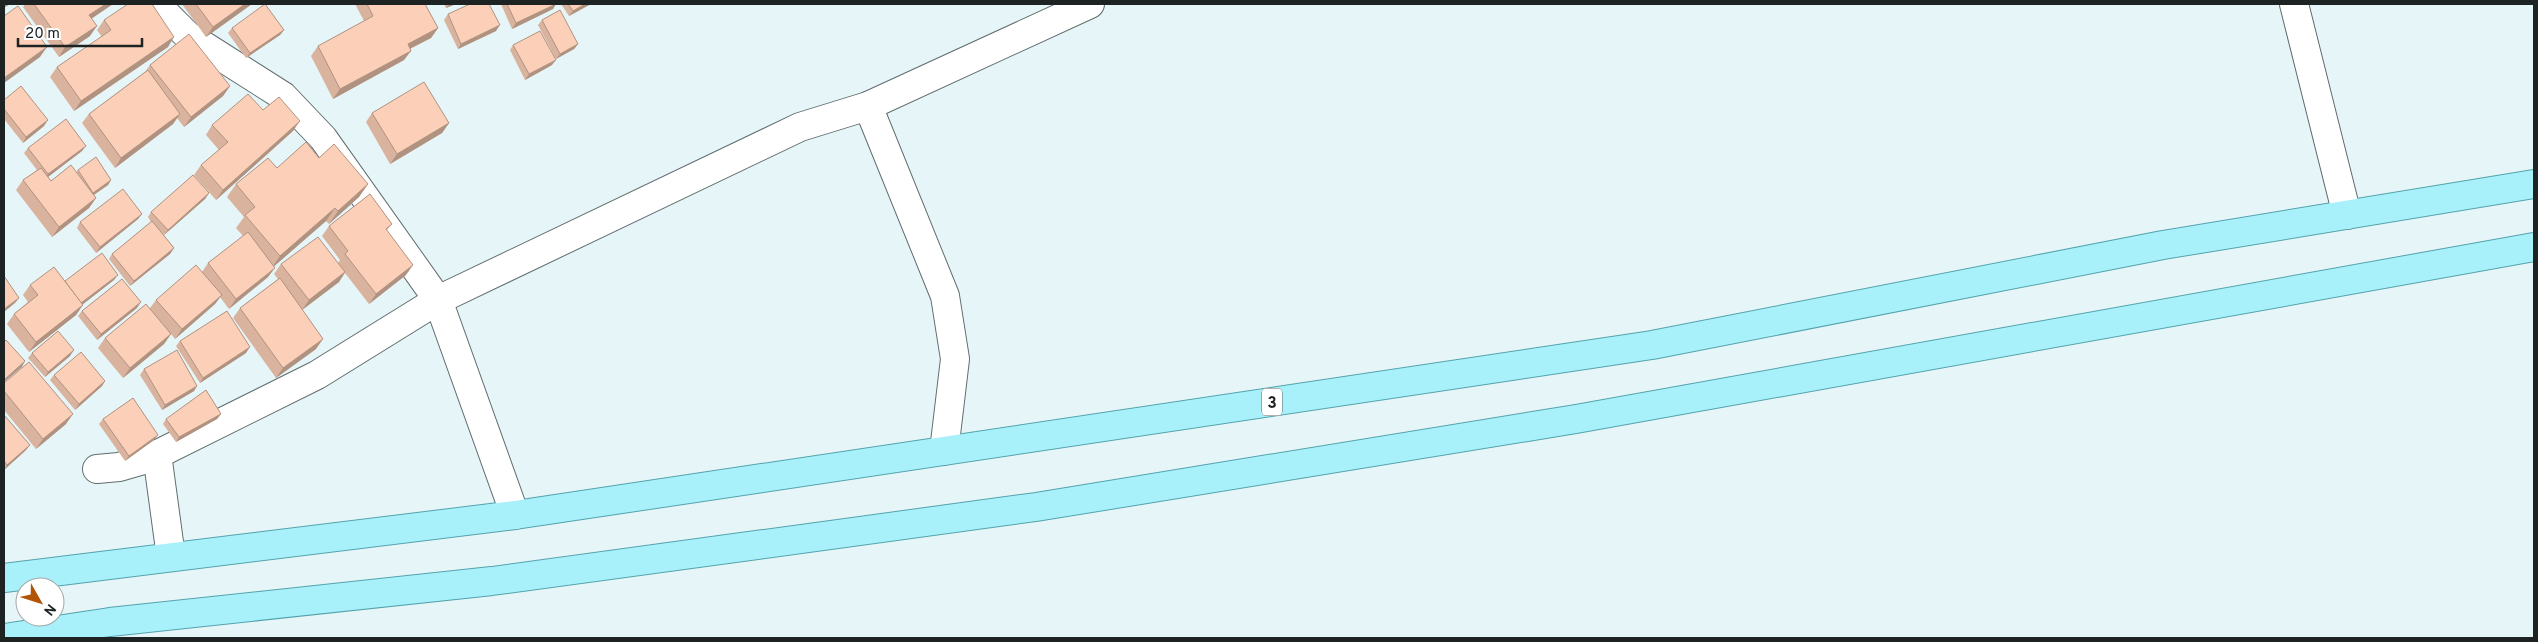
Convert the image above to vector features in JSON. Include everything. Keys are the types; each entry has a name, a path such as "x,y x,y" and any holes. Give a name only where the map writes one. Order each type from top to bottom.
{"main road":[{"name":"3","path":"4,578 515,515 1652,345 2163,245 2534,184"},
{"path":"4,638 109,630 492,581 1036,507 1576,419 2534,247"}],"street":[{"path":"156,4 187,36 283,96 310,124 323,138 438,300 515,515"},
{"path":"97,469 119,467 157,454 317,375 438,300 800,127 868,106 1090,4"},
{"path":"2294,4 2347,215"},
{"path":"868,106 945,296 955,359 944,451"},
{"path":"157,454 171,557"}],"building":[{"path":"34,4 106,4 89,15 97,26 65,47"},
{"path":"128,4 152,4 174,37 81,101 57,67 111,30 104,20"},
{"path":"196,4 245,4 213,27"},
{"path":"265,4 284,30 250,53 232,28"},
{"path":"367,4 425,4 438,28 408,44 411,51 340,89 318,46 373,16"},
{"path":"470,4 489,4 500,25 461,44 448,14"},
{"path":"507,4 556,4 516,23"},
{"path":"568,4 585,4 573,11"},
{"path":"18,6 47,47 4,78 4,16"},
{"path":"560,10 578,44 560,54 542,20"},
{"path":"540,31 556,60 529,74 513,45"},
{"path":"189,34 230,86 191,117 150,65"},
{"path":"148,70 180,114 121,158 89,114"},
{"path":"424,82 449,123 397,154 372,113"},
{"path":"21,86 48,120 26,137 4,109 4,100"},
{"path":"248,94 263,110 279,97 300,121 223,190 201,165 228,142 212,125"},
{"path":"66,119 86,146 48,174 28,148"},
{"path":"306,142 319,158 334,144 368,184 338,211 335,208 280,256 245,215 255,207 236,184 268,158 277,168"},
{"path":"96,157 111,180 93,193 78,170"},
{"path":"71,165 96,198 59,227 23,180 41,168 51,181"},
{"path":"193,175 209,193 168,230 151,212"},
{"path":"123,189 142,214 100,247 80,222"},
{"path":"370,194 392,224 386,229 413,265 376,294 345,254 348,251 329,226"},
{"path":"152,221 174,248 134,281 112,254"},
{"path":"248,232 275,268 236,299 208,263"},
{"path":"318,237 345,272 309,300 281,264"},
{"path":"102,253 118,275 81,303 65,281"},
{"path":"196,265 222,295 182,329 156,300"},
{"path":"54,267 83,305 36,342 14,314 38,295 30,285"},
{"path":"4,276 19,298 4,309"},
{"path":"280,278 323,339 283,368 240,308"},
{"path":"122,279 141,302 101,334 82,311"},
{"path":"146,304 171,334 130,368 105,338"},
{"path":"227,311 250,347 203,378 180,341"},
{"path":"58,331 74,350 48,372 32,353"},
{"path":"6,340 25,361 4,380 4,342"},
{"path":"177,350 197,386 165,405 144,369"},
{"path":"81,352 105,381 79,404 54,375"},
{"path":"29,362 73,414 43,439 4,391 4,383"},
{"path":"206,390 221,414 179,437 166,419"},
{"path":"133,398 158,435 129,456 103,419"},
{"path":"4,415 30,445 7,465 4,461"}]}
